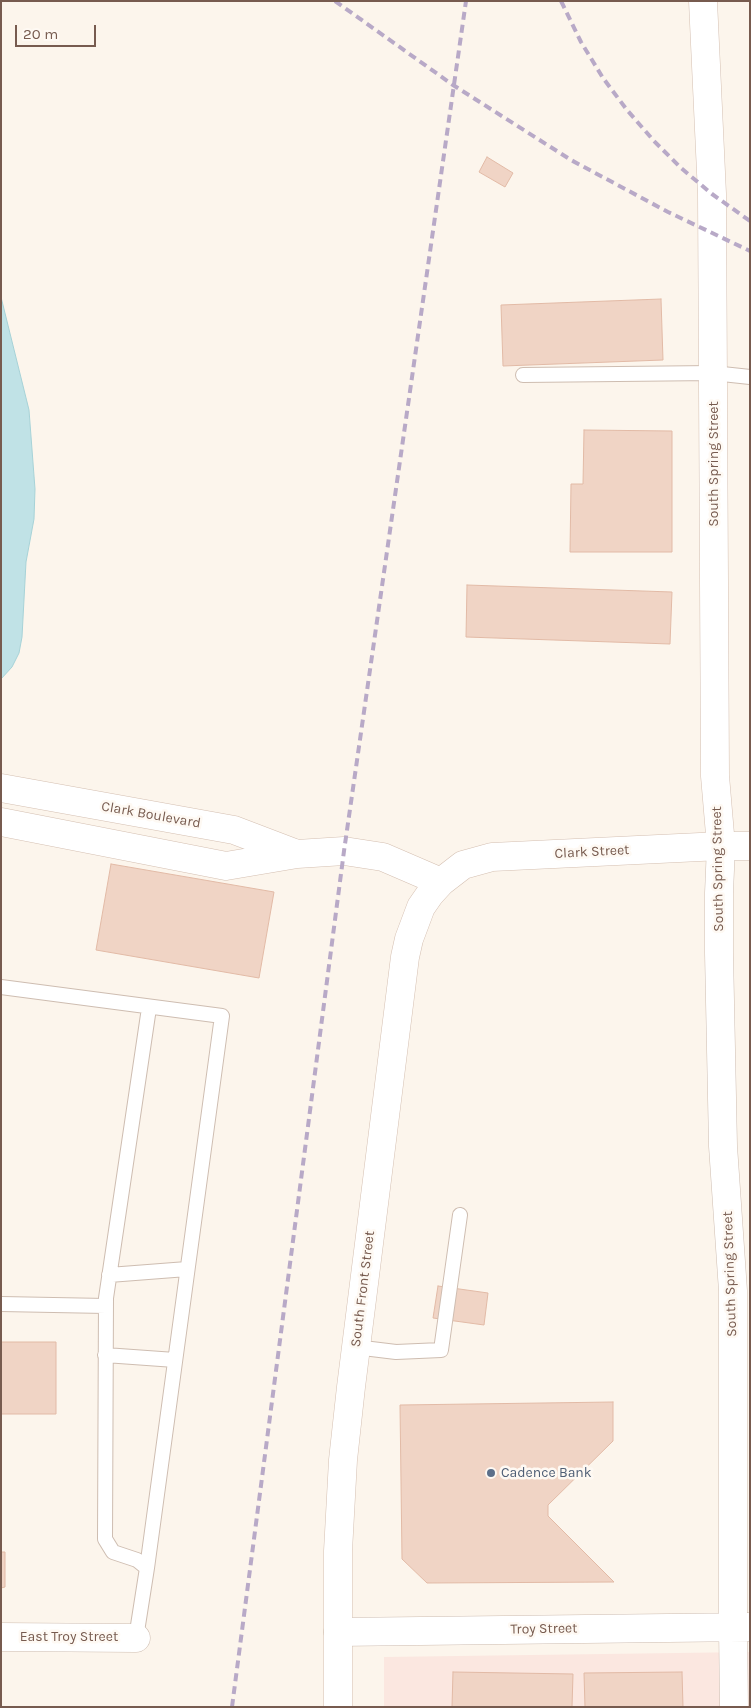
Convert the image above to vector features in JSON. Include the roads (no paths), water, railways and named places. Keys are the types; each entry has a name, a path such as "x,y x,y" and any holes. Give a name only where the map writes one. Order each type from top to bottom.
{"street":[{"name":"South Spring Street","path":"703,1 712,194 715,776 721,846 719,953 723,1146 741,1290 741,1627 734,1707"},
{"name":"Clark Boulevard","path":"1,788 234,830 297,854"},
{"name":"Clark Boulevard","path":"1,822 226,866 297,854 344,851 383,856 441,882"},
{"name":"Clark Street","path":"441,882 463,866 492,857 750,846"},
{"name":"South Front Street","path":"338,1707 340,1509 344,1451 356,1347 407,948 421,907 441,882"},
{"name":"Troy Street","path":"338,1632 741,1627"},
{"name":"East Troy Street","path":"1,1637 136,1638"}],"lane":[{"path":"523,375 713,373 750,377"},
{"path":"1,987 149,1008 222,1016 136,1638"},
{"path":"147,1568 137,1560 113,1552 105,1539 105,1355 109,1275 149,1008"},
{"path":"356,1347 396,1352 441,1350 460,1216"},
{"path":"109,1275 187,1269"},
{"path":"1,1304 106,1306"},
{"path":"105,1355 175,1360"}],"water":[{"path":"1,297 29,410 35,489 34,519 26,562 22,637 19,653 12,667 1,679"}],"railway":[{"path":"335,1 453,85 571,160 668,212 750,251"},
{"path":"232,1707 344,851 466,1"},
{"path":"561,1 581,42 603,78 627,110 681,168 712,194 750,221"}],"place":[{"name":"Cadence Bank","path":"491,1473"}]}
